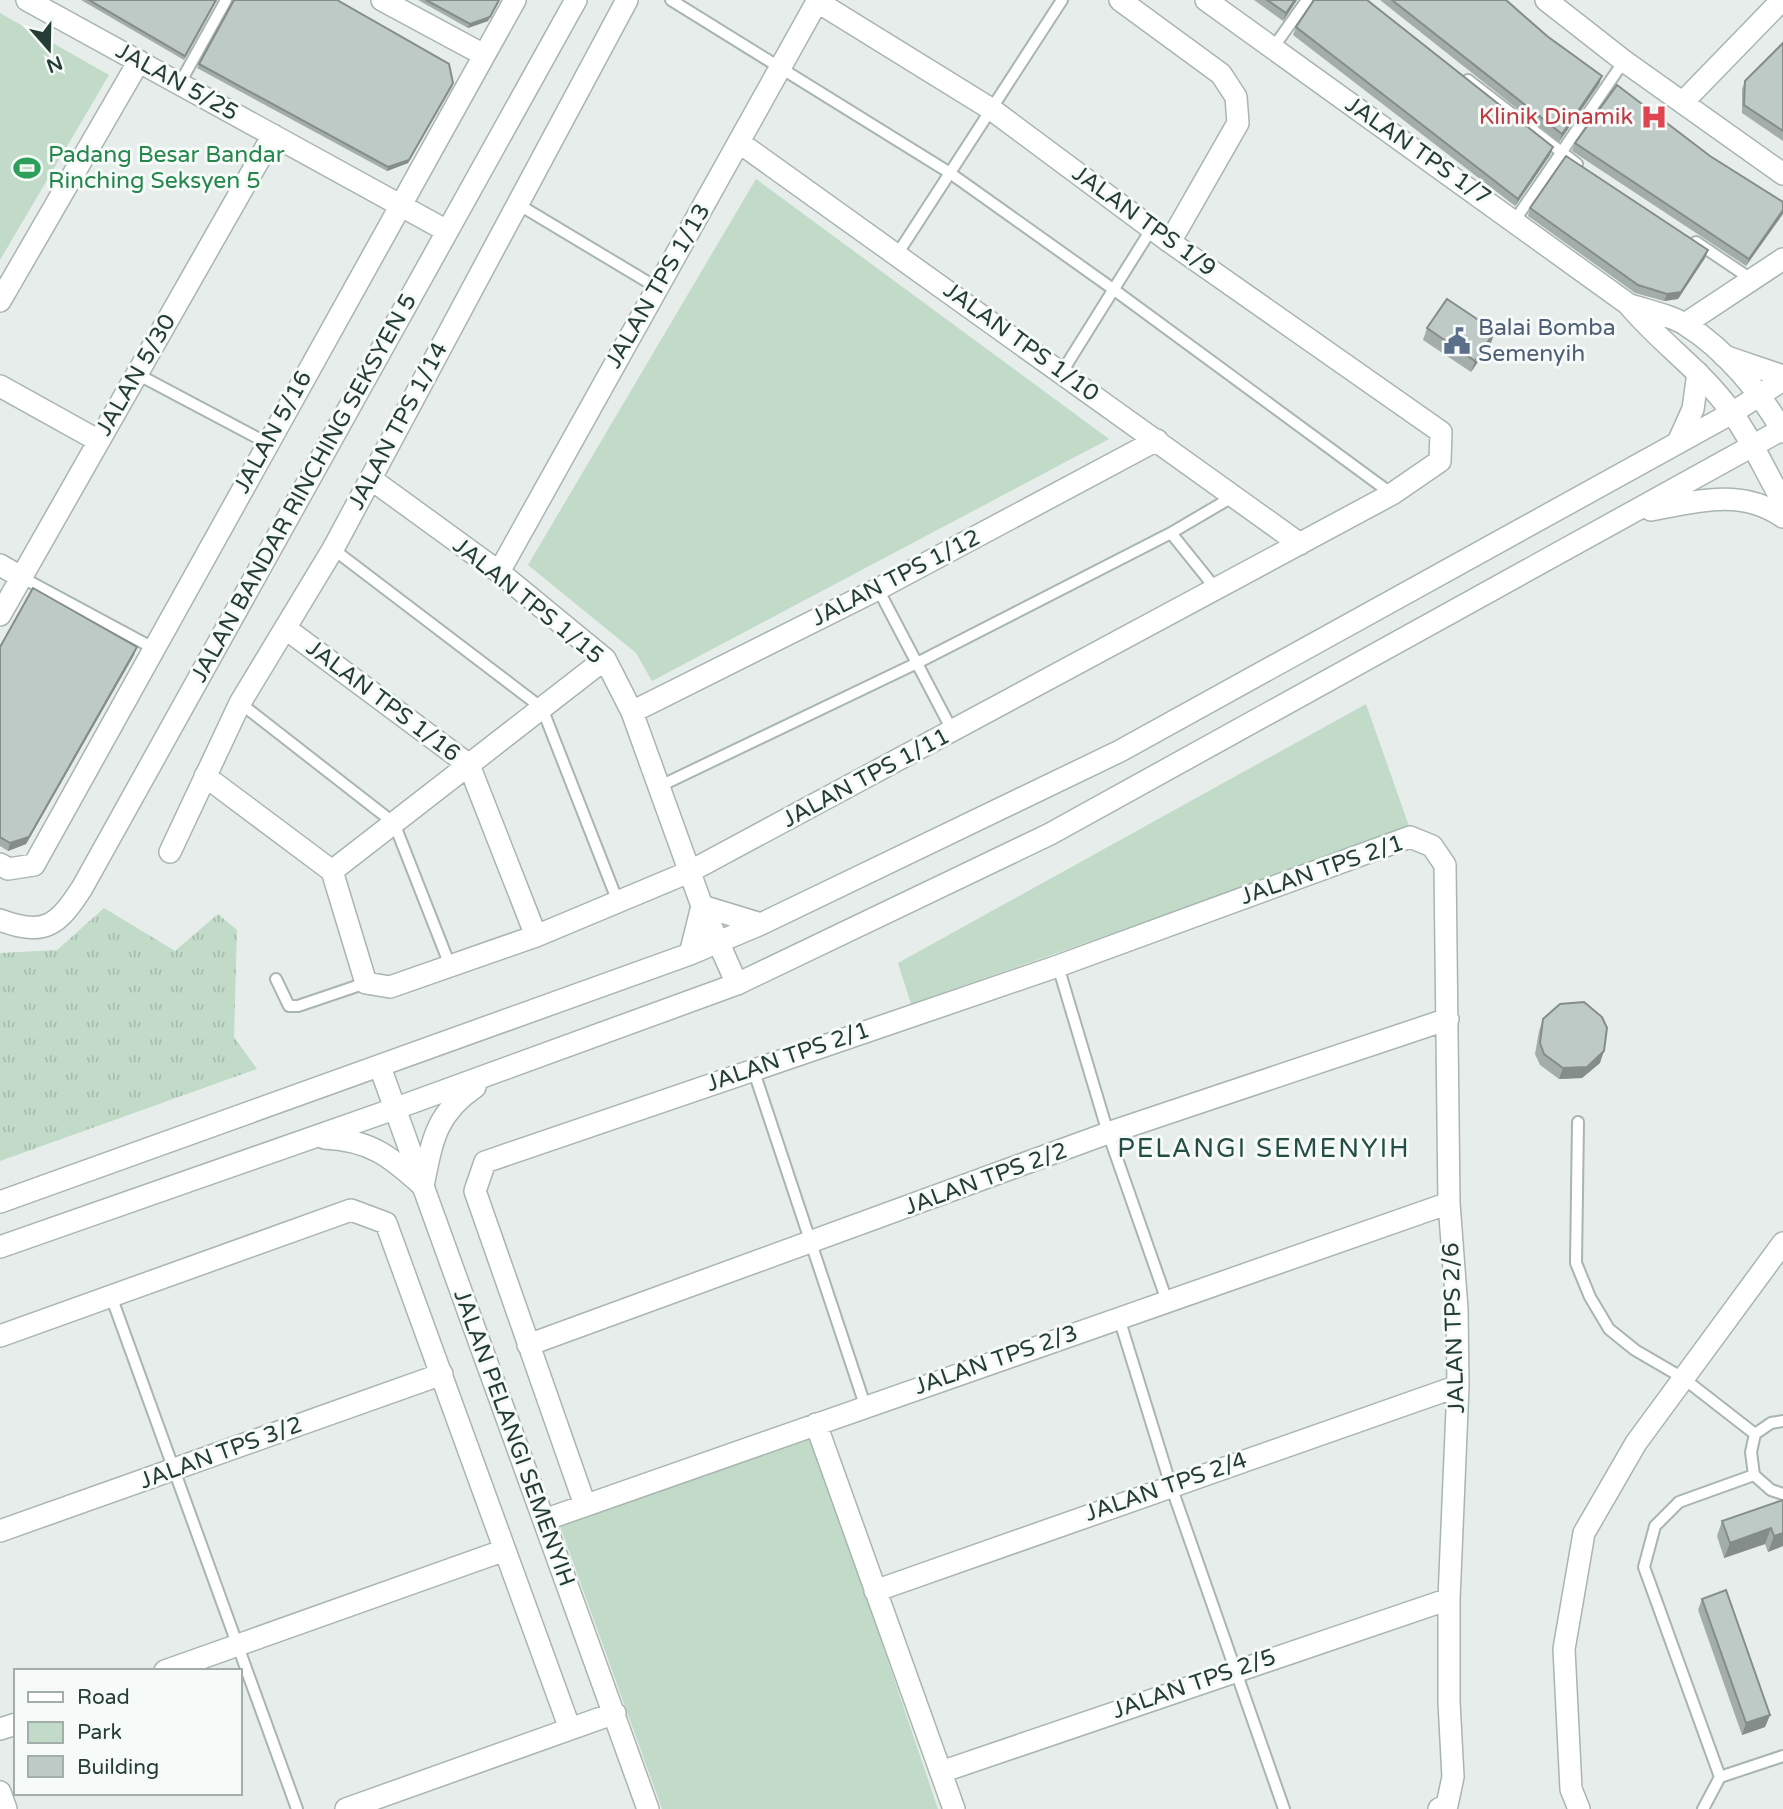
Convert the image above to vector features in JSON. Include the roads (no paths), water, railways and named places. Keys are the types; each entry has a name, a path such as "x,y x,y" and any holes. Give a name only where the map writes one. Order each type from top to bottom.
{"street":[{"name":"JALAN 5/25","path":"27,0 447,230"},
{"path":"382,0 484,55"},
{"name":"JALAN 5/16","path":"0,864 8,869 34,865 514,0"},
{"name":"JALAN BANDAR RINCHING SEKSYEN 5","path":"0,920 31,929 63,918 82,888 576,0"},
{"name":"JALAN TPS 1/14","path":"170,852 240,703 333,550 627,0"},
{"path":"1120,0 1222,74 1236,97 1238,123 1170,242"},
{"name":"JALAN TPS 1/7","path":"1206,0 1515,220 1628,304 1647,327 1698,373 1732,413 1783,502"},
{"path":"1546,0 1624,61 1780,168"},
{"path":"1682,102 1782,0"},
{"name":"JALAN TPS 1/13","path":"499,572 818,1"},
{"name":"JALAN TPS 1/9","path":"818,1 991,109 1170,242 1441,432 1440,461"},
{"path":"0,301 139,61"},
{"name":"JALAN 5/30","path":"0,615 273,135"},
{"name":"JALAN TPS 1/10","path":"740,143 898,253 1300,544"},
{"path":"1685,324 1783,259"},
{"name":"JALAN TPS 1/7","path":"1628,304 1685,324 1724,356 1759,395 1783,431"},
{"path":"1724,356 1783,378"},
{"path":"1679,440 1693,409 1698,373"},
{"path":"0,1202 690,954 761,924 1120,751 1732,413 1783,378"},
{"path":"0,386 99,441"},
{"path":"0,1247 394,1109 737,984 1050,834 1634,514 1751,446 1783,431"},
{"name":"JALAN TPS 1/12","path":"632,712 878,589 1157,440"},
{"name":"JALAN TPS 1/11","path":"366,983 390,987 451,968 536,936 689,872 1392,494 1440,461"},
{"name":"JALAN TPS 1/15","path":"370,479 499,572 604,659 632,712 702,906 737,984"},
{"path":"1634,514 1718,496 1766,505 1783,517"},
{"path":"0,565 21,577"},
{"name":"JALAN TPS 1/16","path":"285,628 469,765 536,936"},
{"path":"332,871 604,659"},
{"path":"205,776 332,871 366,983"},
{"name":"JALAN TPS 2/1","path":"585,1504 475,1191 485,1162 1058,965 1410,837 1432,846"},
{"name":"JALAN TPS 2/6","path":"1432,846 1445,865 1449,1203 1457,1309 1458,1385 1449,1598 1449,1702 1453,1777 1447,1805 1439,1809"},
{"path":"690,954 702,906 761,924"},
{"name":"JALAN TPS 2/2","path":"528,1346 812,1244 1108,1133 1448,1020"},
{"name":"JALAN PELANGI SEMENYIH","path":"380,1067 648,1809"},
{"path":"312,1138 348,1139 369,1145 395,1161 422,1186 435,1131 454,1101 503,1068"},
{"name":"JALAN TPS 2/3","path":"544,1520 865,1405 1449,1203"},
{"path":"0,1336 351,1210 386,1223 570,1729"},
{"path":"1578,1809 1571,1789 1564,1649 1584,1533 1636,1443 1783,1243"},
{"name":"JALAN TPS 3/2","path":"0,1531 442,1374"},
{"name":"JALAN TPS 2/4","path":"875,1591 1458,1385"},
{"path":"816,1424 954,1809"},
{"path":"171,1669 505,1550"},
{"name":"JALAN TPS 2/5","path":"940,1772 1449,1598"},
{"path":"346,1809 614,1713"},
{"path":"0,1792 6,1809"}],"lane":[{"path":"180,83 226,0"},
{"path":"671,0 950,173 1114,289 1392,494"},
{"path":"898,253 1062,0"},
{"path":"1273,48 1307,0"},
{"path":"1515,220 1559,152 1624,61"},
{"path":"1463,76 1559,152 1593,174"},
{"path":"516,204 656,287"},
{"path":"1062,372 1152,228"},
{"path":"1683,234 1751,279"},
{"path":"136,374 267,443"},
{"path":"658,788 917,663 1171,533 1234,496"},
{"path":"1171,533 1216,589"},
{"path":"333,550 542,708 618,902"},
{"path":"21,577 153,648"},
{"path":"878,589 953,732"},
{"path":"240,703 394,822 451,968"},
{"path":"1058,965 1108,1133 1167,1301"},
{"name":"JALAN TPS 1/11","path":"276,979 289,1006 298,1006 366,983"},
{"path":"753,1069 865,1405"},
{"path":"1578,1122 1576,1263 1609,1329 1635,1350 1683,1378 1755,1434"},
{"path":"110,1296 297,1809"},
{"path":"1119,1318 1171,1486 1284,1809"},
{"path":"1783,1421 1771,1423 1755,1434 1751,1452 1754,1475 1771,1490 1783,1493"},
{"path":"1720,1776 1644,1567 1655,1526 1679,1502 1754,1475"},
{"path":"1703,1809 1720,1776 1783,1756"}],"place":[{"name":"Klinik Dinamik","path":"1654,117"},
{"name":"Padang Besar Bandar Rinching Seksyen 5","path":"27,168"},
{"name":"Balai Bomba Semenyih","path":"1457,341"}],"district":[{"name":"PELANGI SEMENYIH","path":"1264,1148"}]}
